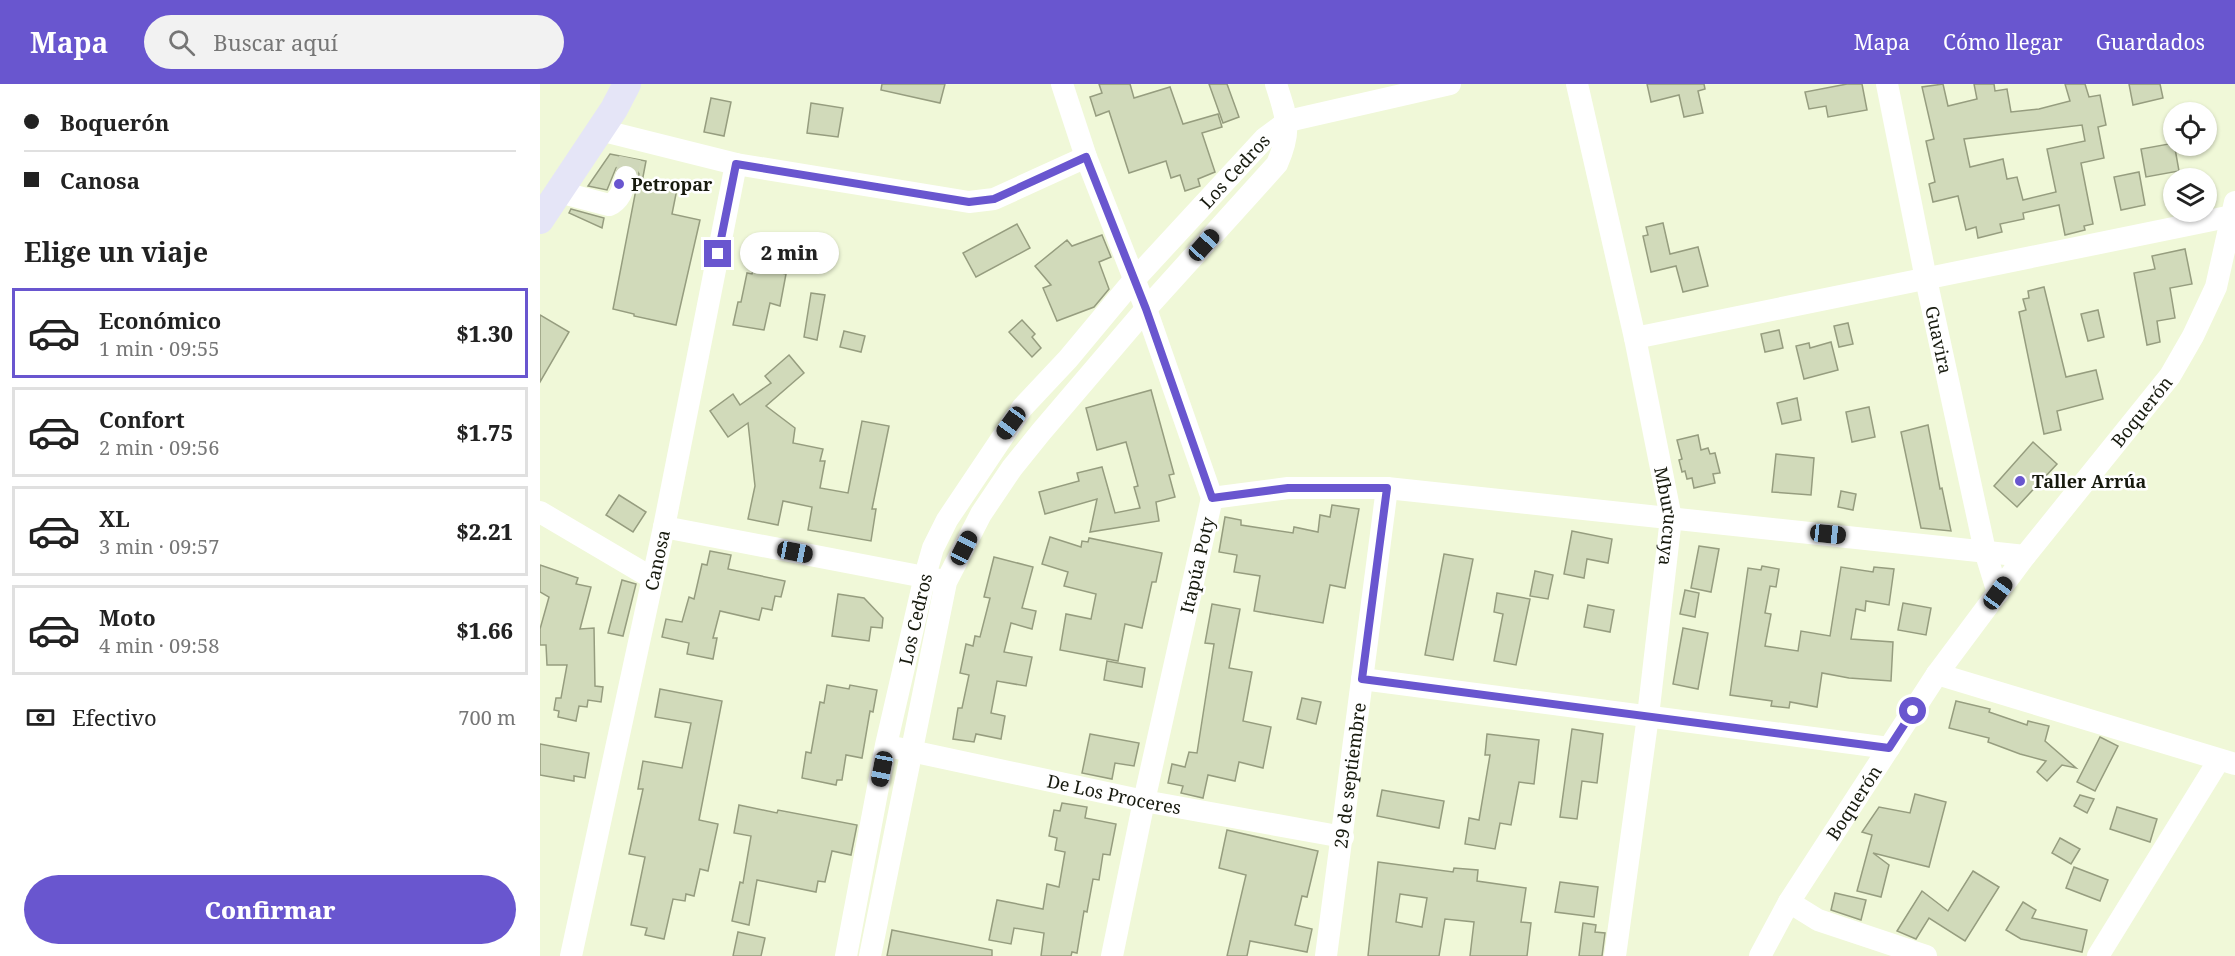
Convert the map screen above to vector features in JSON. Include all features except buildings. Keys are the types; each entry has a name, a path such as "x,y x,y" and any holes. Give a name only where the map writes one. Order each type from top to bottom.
{"main road":[{"path":"540,220 600,130 627,84"}],"street":[{"name":"Itapúa Poty","path":"1062,84 1086,157 1133,281 1146,309 1212,498 1144,801 1112,956"},
{"path":"870,956 910,751 936,579 1012,468 1146,309 1277,164 1284,148 1288,121 1276,84"},
{"name":"Los Cedros","path":"846,956 886,746 936,579 933,549 947,520 1000,438 1022,408 1133,281 1265,138 1288,121 1450,84"},
{"name":"Mburucuya","path":"1577,84 1635,338 1671,518 1648,716 1615,956"},
{"name":"Guavira","path":"1887,84 1926,279 1985,551 1998,593"},
{"path":"600,130 629,157 736,164 969,202 994,199 1086,157"},
{"path":"559,192 609,205 615,202 620,196 629,157"},
{"name":"Canosa","path":"571,956 664,527 736,164"},
{"path":"1635,338 1926,279 2234,209"},
{"name":"Boquerón","path":"1760,956 1789,902 1937,674 2025,556 2170,376 2193,336 2216,287 2234,209"},
{"path":"1212,498 1288,488 1387,488 2025,556"},
{"name":"29 de septiembre","path":"1326,956 1387,488"},
{"path":"540,512 652,578"},
{"path":"664,527 936,579"},
{"path":"1937,674 2227,762 2098,956"},
{"path":"1362,679 1889,748"},
{"name":"De Los Proceres","path":"886,746 1144,801 1343,837"},
{"path":"1789,902 1818,920 1926,956"}],"tunnel":[{"path":"626,177 630,158"}],"place":[{"name":"Petropar","path":"619,184"},
{"name":"Taller Arrúa","path":"2020,481"}],"route":[{"path":"718,254 736,164 969,202 994,199 1086,157 1133,281 1146,309 1212,498 1288,488 1387,488 1362,679 1889,748 1913,711"}]}
